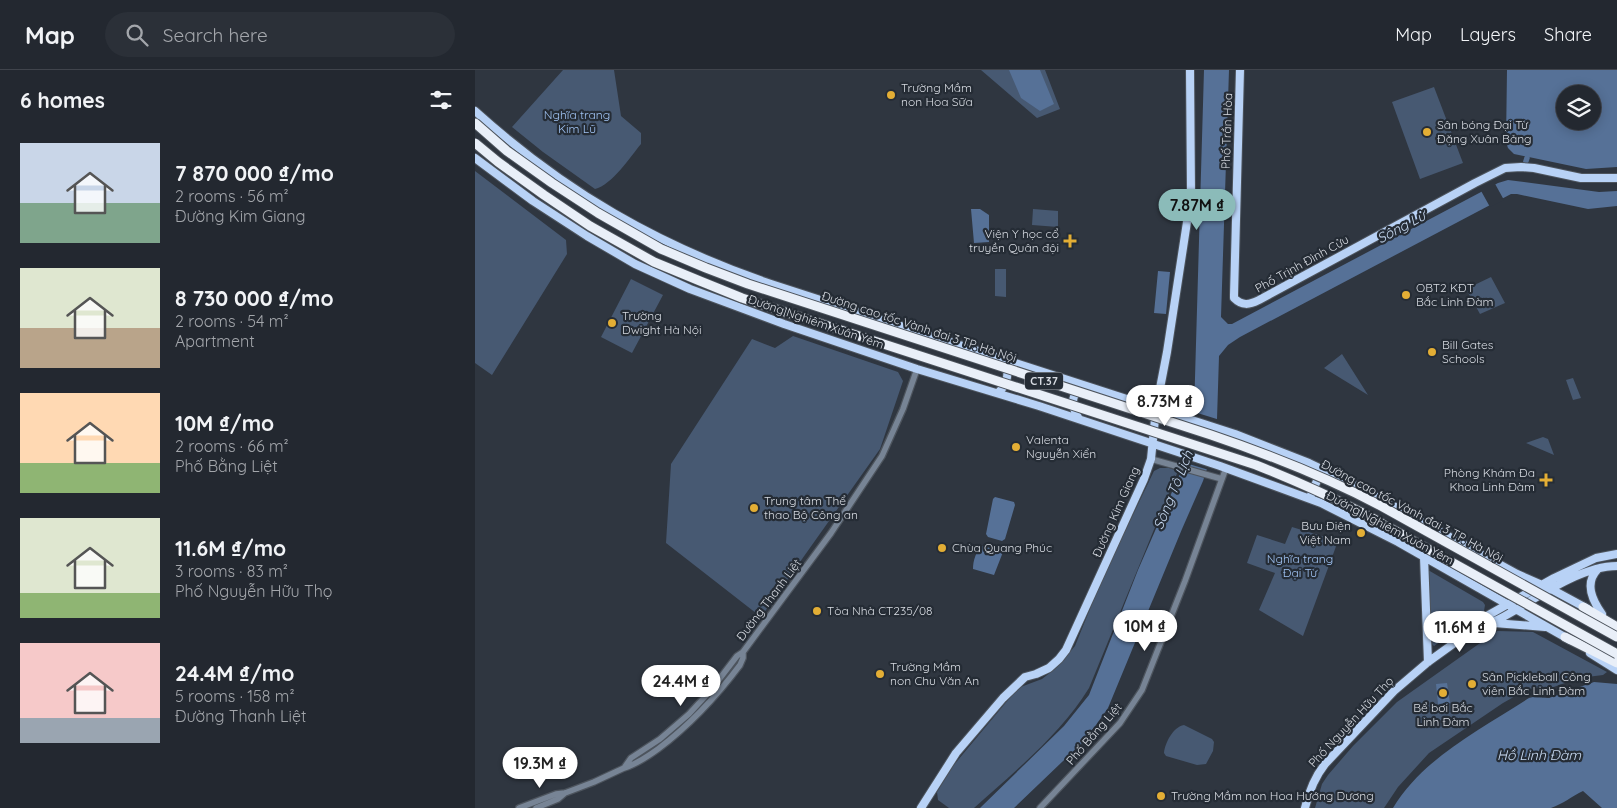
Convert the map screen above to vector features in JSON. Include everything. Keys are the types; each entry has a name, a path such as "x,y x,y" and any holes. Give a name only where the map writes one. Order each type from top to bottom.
{"highway":[{"name":"Đường cao tốc Vành đai 3 TP. Hà Nội","path":"475,123 507,151 552,183 598,213 661,249 748,284 1236,444 1306,469 1346,487 1617,637"},
{"name":"Đường cao tốc Vành đai 3 TP. Hà Nội","path":"475,143 543,195 590,226 654,262 742,298 1239,460 1300,483 1339,500 1617,654"},
{"path":"1583,607 1617,627"},
{"path":"1565,637 1615,667"}],"main road":[{"name":"Đường Kim Giang","path":"926,807 956,753 1003,698 1025,677 1049,668 1066,650 1144,479 1151,459 1156,409 1167,352 1190,200 1190,70"},
{"name":"Phố Trần Hòa","path":"1240,70 1234,294 1237,301 1247,304"},
{"name":"Đường Nghiêm Xuân Yêm","path":"475,110 522,152 576,191 628,222 676,246 753,278 1006,362 1227,432 1321,469 1395,506 1517,574 1617,622"},
{"name":"Đường Nghiêm Xuân Yêm","path":"475,158 533,201 587,236 635,264 690,289 784,324 917,369 1079,419 1223,467 1309,499 1380,532 1565,637"},
{"name":"Phố Trịnh Đình Cửu","path":"1247,304 1298,280 1505,168 1534,168 1581,178 1617,178"},
{"path":"998,393 1007,381 1008,370 1006,362"},
{"path":"1079,419 1075,413 1073,395 1083,385"},
{"path":"1309,499 1321,469"},
{"path":"1380,532 1395,506"},
{"name":"Phố Nguyễn Hữu Thọ","path":"1305,808 1315,776 1325,764 1395,690 1428,662 1478,626 1485,617 1541,584 1596,558 1617,554"},
{"path":"1423,557 1428,662"},
{"path":"1602,614 1593,600 1590,590 1592,575 1603,566"},
{"name":"Phố Nguyễn Hữu Thọ","path":"1478,626 1494,623 1551,589 1585,572 1603,566 1617,566"},
{"path":"1494,623 1548,628"}],"street":[{"name":"Đường Thanh Liệt","path":"519,808 556,794 565,793 624,768 631,758 676,726 711,690 737,656 743,652 806,568 882,456 900,417 917,369"},
{"path":"1151,459 1219,478"},
{"name":"Phố Bằng Liệt","path":"1040,808 1120,723 1142,690 1185,581 1223,467"},
{"path":"1524,594 1534,599"},
{"path":"624,768 635,765 681,731 727,682 743,658 743,652"},
{"path":"676,726 681,731"},
{"path":"536,808 558,799 565,793"}],"green space":[{"name":"Nghĩa trang Kim Lũ","path":"563,70 614,70 621,116 641,133 641,144 626,163 608,182 595,189 512,127"},
{"path":"981,70 1045,70 1060,109 1037,118"},
{"name":"Sân bóng Đại Từ Đặng Xuân Bảng","path":"1434,87 1463,163 1420,179 1392,102"},
{"path":"475,171 566,240 567,254 492,375 475,363"},
{"path":"1033,209 1058,211 1058,227 1032,225"},
{"path":"995,269 1006,269 1006,297 995,296"},
{"path":"1491,277 1505,303 1480,314 1466,289"},
{"path":"631,279 663,295 632,353 601,337"},
{"name":"Trung tâm Thể thao Bộ Công an","path":"793,336 898,372 903,381 880,449 761,617 666,543 671,464 752,339 775,348"},
{"path":"1342,354 1368,395 1324,368"},
{"path":"1573,378 1581,398 1573,400 1566,380"},
{"path":"1543,437 1548,439 1554,455 1526,443"},
{"path":"1160,468 1178,471 1089,688 1051,737 974,808 949,808 938,800 937,792 953,766 1018,688 1042,679 1056,668 1075,646 1102,579 1154,471"},
{"name":"Nghĩa trang Đại Từ","path":"1292,527 1338,541 1303,636 1259,610 1275,573 1247,563 1257,535 1285,544"},
{"path":"1428,570 1483,602 1485,605 1484,611 1434,646 1431,643"},
{"path":"1497,631 1533,632 1607,672 1603,675 1579,678 1548,689 1526,690 1503,703 1429,753 1398,787 1384,808 1315,808 1322,784 1328,775 1353,746 1397,702"},
{"path":"1184,725 1212,739 1214,742 1213,751 1206,764 1197,765 1166,756 1164,753 1170,736 1176,729"}],"water":[{"path":"1009,70 1040,70 1054,104 1040,111 1021,98"},
{"name":"Sông Tô Lịch","path":"1204,70 1229,70 1221,317 1228,324 1232,324 1498,183 1508,180 1599,192 1617,191 1617,206 1588,209 1511,194 1228,345 1219,356 1214,447 1203,481 1108,708 1086,739 1014,808 980,808 1064,726 1089,695 1138,570 1185,462 1194,412"},
{"path":"1507,70 1617,70 1617,167 1586,169 1514,154 1508,148 1506,142"},
{"path":"971,209 980,209 989,215 989,242 974,243"},
{"path":"1158,271 1170,272 1166,314 1154,313"},
{"path":"995,497 1014,502 1015,505 1005,539 1002,541 988,537 986,534"},
{"path":"983,546 1003,552 994,575 973,569 975,556"},
{"name":"Hồ Linh Đàm","path":"1594,682 1617,684 1617,808 1602,808 1583,791 1551,808 1393,808 1405,790 1437,759 1492,721 1529,698 1549,698"},
{"name":"Bể bơi Bắc Linh Đàm","path":"1447,683 1450,703 1438,704 1436,684"}],"pier":[{"path":"1494,182 1504,200 1490,207 1480,189"},
{"path":"1191,411 1220,420 1216,447 1209,470 1182,462 1188,438"}],"place":[{"name":"Trường Mầm non Hoa Sữa","path":"891,95"},
{"name":"Sân bóng Đại Từ Đặng Xuân Bảng","path":"1427,132"},
{"name":"Viện Y học cổ truyền Quân đội","path":"1070,241"},
{"name":"OBT2 KĐT Bắc Linh Đàm","path":"1406,295"},
{"name":"Trường Dwight Hà Nội","path":"612,323"},
{"name":"Bill Gates Schools","path":"1432,352"},
{"name":"Valenta Nguyễn Xiển","path":"1016,447"},
{"name":"Phòng Khám Đa Khoa Linh Đàm","path":"1546,480"},
{"name":"Trung tâm Thể thao Bộ Công an","path":"754,508"},
{"name":"Bưu Điện Việt Nam","path":"1361,533"},
{"name":"Chùa Quang Phúc","path":"942,548"},
{"name":"Tòa Nhà CT235/08","path":"817,611"},
{"name":"Trường Mầm non Chu Văn An","path":"880,674"},
{"name":"Sân Pickleball Công viên Bắc Linh Đàm","path":"1472,684"},
{"name":"Bể bơi Bắc Linh Đàm","path":"1443,693"},
{"name":"Trường Mầm non Hoa Hướng Dương","path":"1161,796"}],"water label":[{"name":"Sông Lừ","path":"1401,227"}]}
